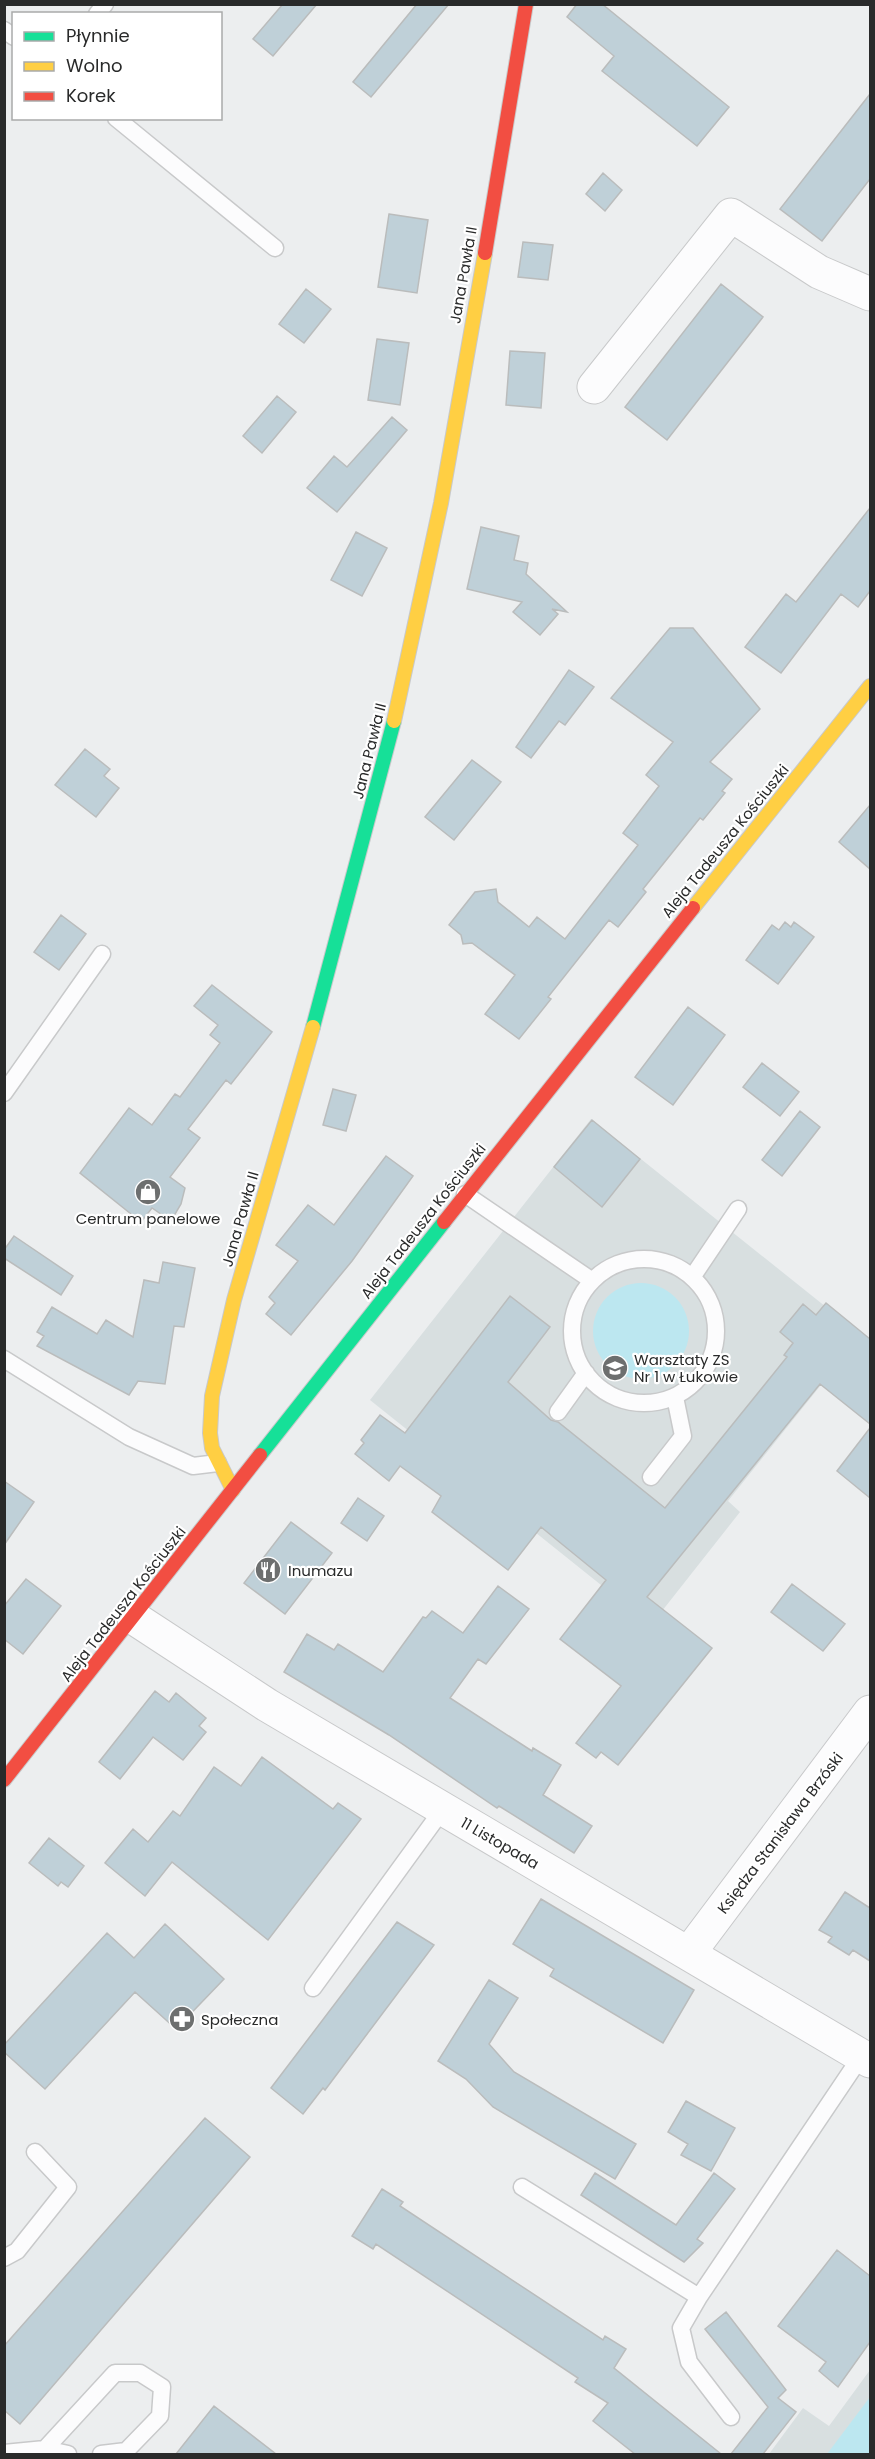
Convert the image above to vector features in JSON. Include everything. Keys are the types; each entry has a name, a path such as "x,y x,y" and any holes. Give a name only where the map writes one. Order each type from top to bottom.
{"street":[{"name":"Jana Pawła II","path":"233,1490 211,1447 213,1399 234,1300 320,1003 366,834 407,666 459,397 526,4"},
{"path":"594,387 731,215 819,272 870,294"},
{"name":"Aleja Tadeusza Kościuszki","path":"4,1780 134,1618 465,1194 870,686"},
{"name":"11 Listopada","path":"134,1618 267,1705 866,2058"},
{"name":"Księdza Stanisława Brzóski","path":"689,1953 870,1712"}],"lane":[{"path":"118,120 275,248"},
{"path":"4,1093 102,954"},
{"path":"465,1194 591,1280"},
{"path":"693,1276 738,1209"},
{"path":"660,1259 693,1276 710,1299 717,1327 713,1356 698,1380 675,1397 647,1404 618,1400 594,1384 577,1361 571,1333 575,1305 591,1280 622,1260 660,1259"},
{"path":"4,1359 129,1437 194,1466 218,1463"},
{"path":"558,1412 586,1373"},
{"path":"651,1477 683,1436 675,1397"},
{"path":"313,1988 443,1809"},
{"path":"731,2417 688,2362 681,2328 699,2297 866,2058"},
{"path":"4,2258 17,2251 68,2187 35,2152"},
{"path":"522,2187 699,2297"},
{"path":"45,2449 115,2373 140,2373 162,2387 160,2416 126,2451 101,2454"},
{"path":"4,2453 45,2449 68,2454"}],"shaded area":[{"name":"Warsztaty ZS Nr 1 w Łukowie","path":"591,1119 861,1335 728,1501 740,1512 651,1625 370,1400"},
{"path":"641,1283 659,1286 675,1297 686,1313 689,1331 686,1349 675,1365 659,1376 641,1379 623,1376 607,1365 596,1349 593,1331 596,1313 607,1297 623,1286"},
{"path":"870,2370 870,2454 769,2454 803,2408 829,2426"},
{"path":"870,2397 870,2454 827,2454"}],"building":[{"path":"283,4 317,4 273,56 253,39"},
{"path":"417,4 449,4 371,97 353,82"},
{"path":"577,4 602,4 729,107 697,146 602,71 614,56 567,17"},
{"path":"870,94 870,179 822,241 780,209"},
{"path":"603,173 622,190 605,211 586,194"},
{"path":"389,214 428,220 417,293 378,287"},
{"path":"523,242 553,245 548,280 518,277"},
{"path":"721,284 763,317 667,440 625,407"},
{"path":"306,289 331,309 304,343 279,324"},
{"path":"377,339 409,343 400,405 368,400"},
{"path":"510,351 545,353 541,408 506,405"},
{"path":"277,396 296,412 262,453 243,436"},
{"path":"392,417 407,430 337,512 307,488 334,456 347,467"},
{"path":"870,508 870,591 858,607 841,594 781,673 745,647 786,594 796,602"},
{"path":"481,527 519,536 514,560 528,563 526,574 567,612 552,609 558,614 540,635 513,612 522,602 467,589"},
{"path":"356,532 387,548 362,596 331,580"},
{"path":"670,628 693,628 760,709 710,762 732,779 722,791 725,793 703,820 700,818 643,889 646,892 618,927 609,920 548,997 551,999 519,1039 485,1014 515,975 472,943 463,944 461,935 449,925 475,892 496,889 498,902 529,927 537,917 565,939 638,845 623,833 659,786 646,775 673,742 611,698"},
{"path":"569,670 594,687 565,725 559,721 531,758 516,747"},
{"path":"85,749 110,769 104,776 119,788 96,817 55,785"},
{"path":"472,760 501,782 454,840 425,817"},
{"path":"870,805 870,869 839,842"},
{"path":"61,915 86,934 59,970 34,952"},
{"path":"785,922 791,927 794,922 814,937 778,984 746,960 772,925 779,930"},
{"path":"212,985 272,1032 231,1084 226,1080 188,1129 200,1138 170,1177 185,1188 181,1204 171,1221 152,1208 141,1222 80,1173 129,1108 152,1125 175,1094 180,1097 220,1043 210,1035 218,1025 194,1006"},
{"path":"688,1007 725,1035 673,1105 635,1077"},
{"path":"762,1063 799,1092 780,1116 743,1087"},
{"path":"333,1089 356,1095 346,1131 323,1125"},
{"path":"800,1111 820,1127 782,1176 762,1160"},
{"path":"592,1120 640,1159 602,1207 554,1167"},
{"path":"386,1156 413,1176 352,1261 291,1335 266,1314 275,1303 269,1297 298,1261 276,1245 308,1205 334,1225"},
{"path":"14,1236 73,1276 61,1295 4,1258 4,1250"},
{"path":"163,1262 195,1268 184,1327 174,1326 165,1384 138,1381 129,1395 37,1346 44,1336 37,1332 52,1307 97,1334 106,1320 133,1337 144,1280 159,1283"},
{"path":"510,1296 550,1327 508,1382 551,1420 558,1422 665,1508 787,1357 784,1355 793,1343 780,1332 803,1304 816,1315 826,1303 870,1339 870,1424 820,1384 647,1597 712,1648 618,1765 601,1752 596,1758 576,1743 621,1686 560,1639 606,1580 541,1527 508,1570 432,1512 441,1496 400,1466 389,1481 355,1454 364,1443 361,1440 380,1415 405,1433"},
{"path":"870,1428 870,1498 837,1471"},
{"path":"4,1481 34,1502 4,1545"},
{"path":"358,1498 384,1516 367,1541 341,1523"},
{"path":"291,1522 332,1553 285,1614 244,1583"},
{"path":"26,1579 61,1606 23,1654 4,1639 4,1606"},
{"path":"792,1584 845,1624 823,1651 771,1612"},
{"path":"498,1586 529,1609 486,1664 478,1659 450,1698 532,1751 533,1748 561,1765 543,1795 592,1826 574,1853 499,1806 497,1808 389,1735 284,1672 307,1634 334,1650 338,1644 383,1672 423,1617 426,1618 432,1611 463,1633"},
{"path":"155,1691 169,1702 176,1693 206,1718 199,1726 206,1732 183,1760 153,1737 120,1779 99,1762"},
{"path":"262,1757 333,1809 338,1803 361,1819 268,1940 172,1862 145,1896 105,1863 133,1829 148,1842 173,1811 180,1816 214,1767 241,1786"},
{"path":"49,1838 84,1866 68,1887 61,1882 58,1886 29,1863"},
{"path":"845,1892 870,1908 870,1961 853,1950 849,1955 828,1942 832,1937 819,1930"},
{"path":"541,1899 694,1990 663,2043 550,1976 554,1969 513,1944"},
{"path":"397,1922 434,1945 325,2090 323,2088 303,2114 271,2088"},
{"path":"165,1924 224,1979 176,2029 135,1992 45,2089 4,2052 4,2045 107,1933 134,1958"},
{"path":"489,1980 518,1998 489,2044 514,2072 636,2144 615,2179 493,2107 466,2079 438,2061"},
{"path":"686,2101 735,2128 711,2171 681,2155 688,2144 668,2132"},
{"path":"205,2118 250,2157 20,2424 4,2410 4,2346"},
{"path":"595,2173 676,2225 714,2173 735,2189 697,2239 703,2243 684,2262 581,2195"},
{"path":"382,2189 403,2202 400,2206 603,2340 605,2336 626,2349 614,2368 721,2454 635,2454 593,2421 608,2403 575,2382 578,2378 376,2244 373,2249 352,2236"},
{"path":"837,2250 870,2276 870,2342 838,2387 819,2371 826,2362 778,2326"},
{"path":"726,2312 786,2390 778,2398 796,2412 763,2454 731,2454 768,2407 705,2329"},
{"path":"214,2406 276,2454 176,2454"}],"traffic: fast":[{"path":"313,1027 394,721"},
{"path":"260,1455 444,1222"}],"traffic: slow":[{"path":"394,721 441,503 485,253"},
{"path":"693,908 870,686"},
{"path":"233,1490 212,1448 210,1433 212,1396 234,1300 313,1027"}],"traffic: jam":[{"path":"485,253 526,4"},
{"path":"444,1222 693,908"},
{"path":"4,1780 260,1455"}],"place":[{"name":"Centrum panelowe","path":"148,1192"},
{"name":"Warsztaty ZS Nr 1 w Łukowie","path":"615,1368"},
{"name":"Inumazu","path":"268,1570"},
{"name":"Społeczna","path":"182,2019"}]}
